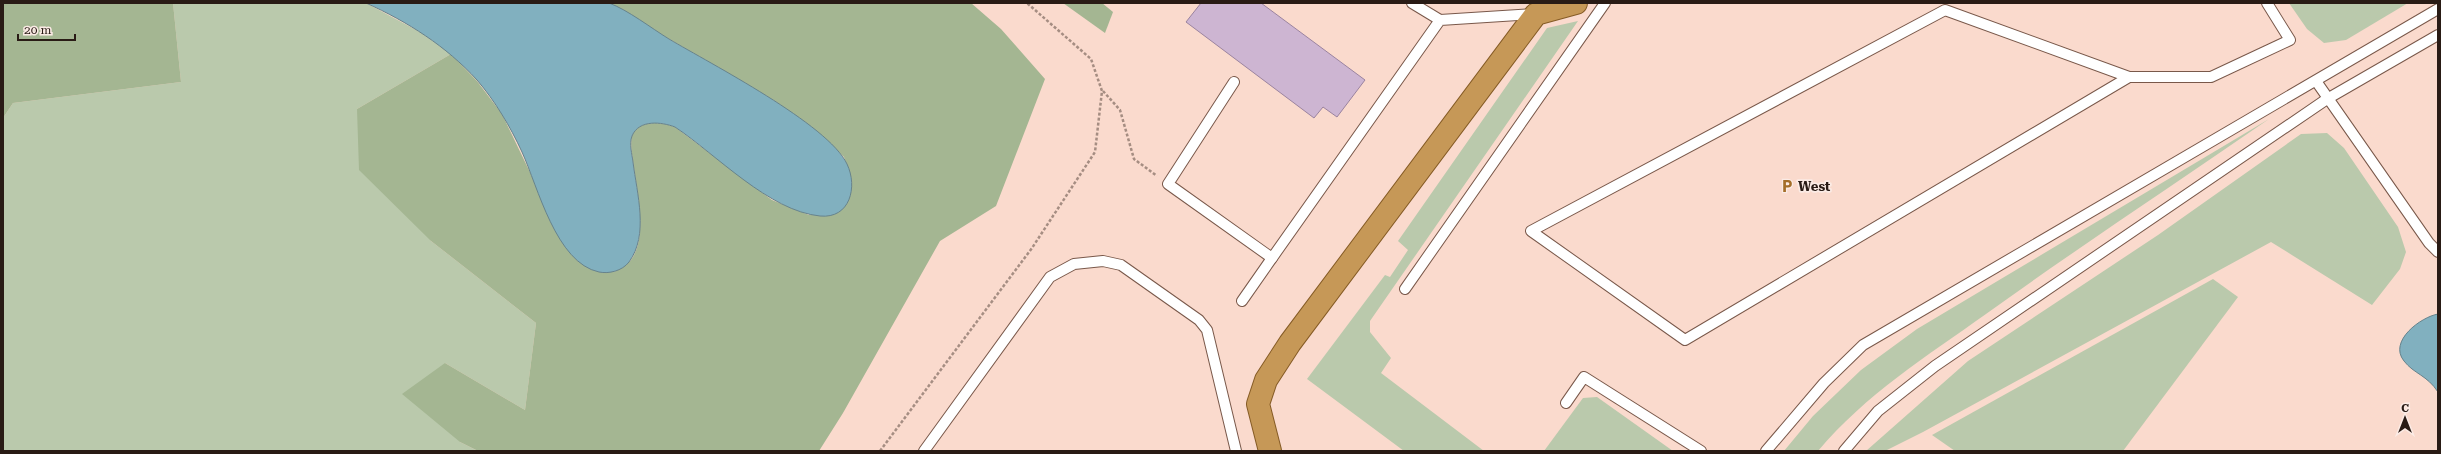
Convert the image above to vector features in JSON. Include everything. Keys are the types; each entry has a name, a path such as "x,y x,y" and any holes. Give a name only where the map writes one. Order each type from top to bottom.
{"highway":[{"path":"1270,451 1258,404 1266,380 1290,344 1536,14 1576,3"}],"lane":[{"path":"1412,3 1440,20 1536,14"},
{"path":"1405,288 1605,3"},
{"path":"2129,77 1685,340 1532,231 1945,10 2129,77 2211,77 2290,40 2267,3"},
{"path":"1766,451 1824,383 1863,345 2438,9"},
{"path":"1242,301 1440,20"},
{"path":"1844,451 1878,411 1935,366 2327,99 2438,35"},
{"path":"2316,81 2428,243 2438,252"},
{"path":"1234,82 1168,184 1272,258"},
{"path":"924,451 1050,277 1074,264 1103,261 1121,265 1198,320 1206,330 1236,451"},
{"path":"1566,403 1584,377 1701,451"}],"path":[{"path":"1027,3 1091,60 1102,91 1120,110 1134,159 1168,184"},
{"path":"880,451 1032,248 1095,152 1102,91"}],"green space":[{"path":"3,3 173,3 181,82 13,103 3,118"},
{"path":"173,3 366,3 420,32 451,54 357,109 431,241 536,323 525,410 445,363 460,442 478,451 3,451 3,118 13,103 181,82"},
{"path":"608,3 971,3 1001,29 1045,79 996,206 940,241 843,413 819,451 478,451 460,442 402,394 445,363 525,410 536,323 431,241 359,170 357,109 451,54 477,81 502,114 539,191 614,272 630,261 638,245 640,234 640,208 631,142 635,131 645,124 657,123 675,127 772,200 809,215 852,182 844,157 818,133 776,102"},
{"path":"1063,3 1102,3 1113,12 1105,33"},
{"path":"2289,3 2408,3 2346,40 2324,43 2307,29"},
{"path":"1578,21 1370,321 1370,332 1391,358 1381,373 1484,451 1404,451 1307,379 1385,275 1390,277 1408,250 1398,241 1547,28"},
{"path":"2269,119 2056,264 1919,361 1876,394 1836,431 1818,451 1784,451 1813,416 1861,370 1917,329"},
{"path":"2327,133 2344,148 2398,227 2406,252 2400,269 2372,305 2271,242 1923,432 1885,451 1866,451 1968,361 2158,235 2301,134"},
{"path":"2213,279 2238,297 2123,451 1955,451 1932,435"},
{"path":"1597,397 1673,451 1544,451 1583,398"}],"water":[{"path":"366,3 609,3 632,15 669,39 767,96 817,131 836,148 847,164 852,182 849,200 845,207 830,216 820,216 801,212 782,204 763,193 675,127 658,123 645,124 635,131 631,142 640,214 639,239 635,251 629,262 619,270 607,273 599,272 584,266 571,254 550,222 522,152 502,114 484,88 452,56 426,36 397,18"},
{"path":"2438,314 2438,392 2434,386 2404,361 2400,353 2400,346 2403,338 2416,325 2431,316"}],"building":[{"path":"1201,3 1261,3 1365,80 1337,117 1323,107 1314,118 1186,22"}],"place":[{"name":"West","path":"1787,186"}]}
